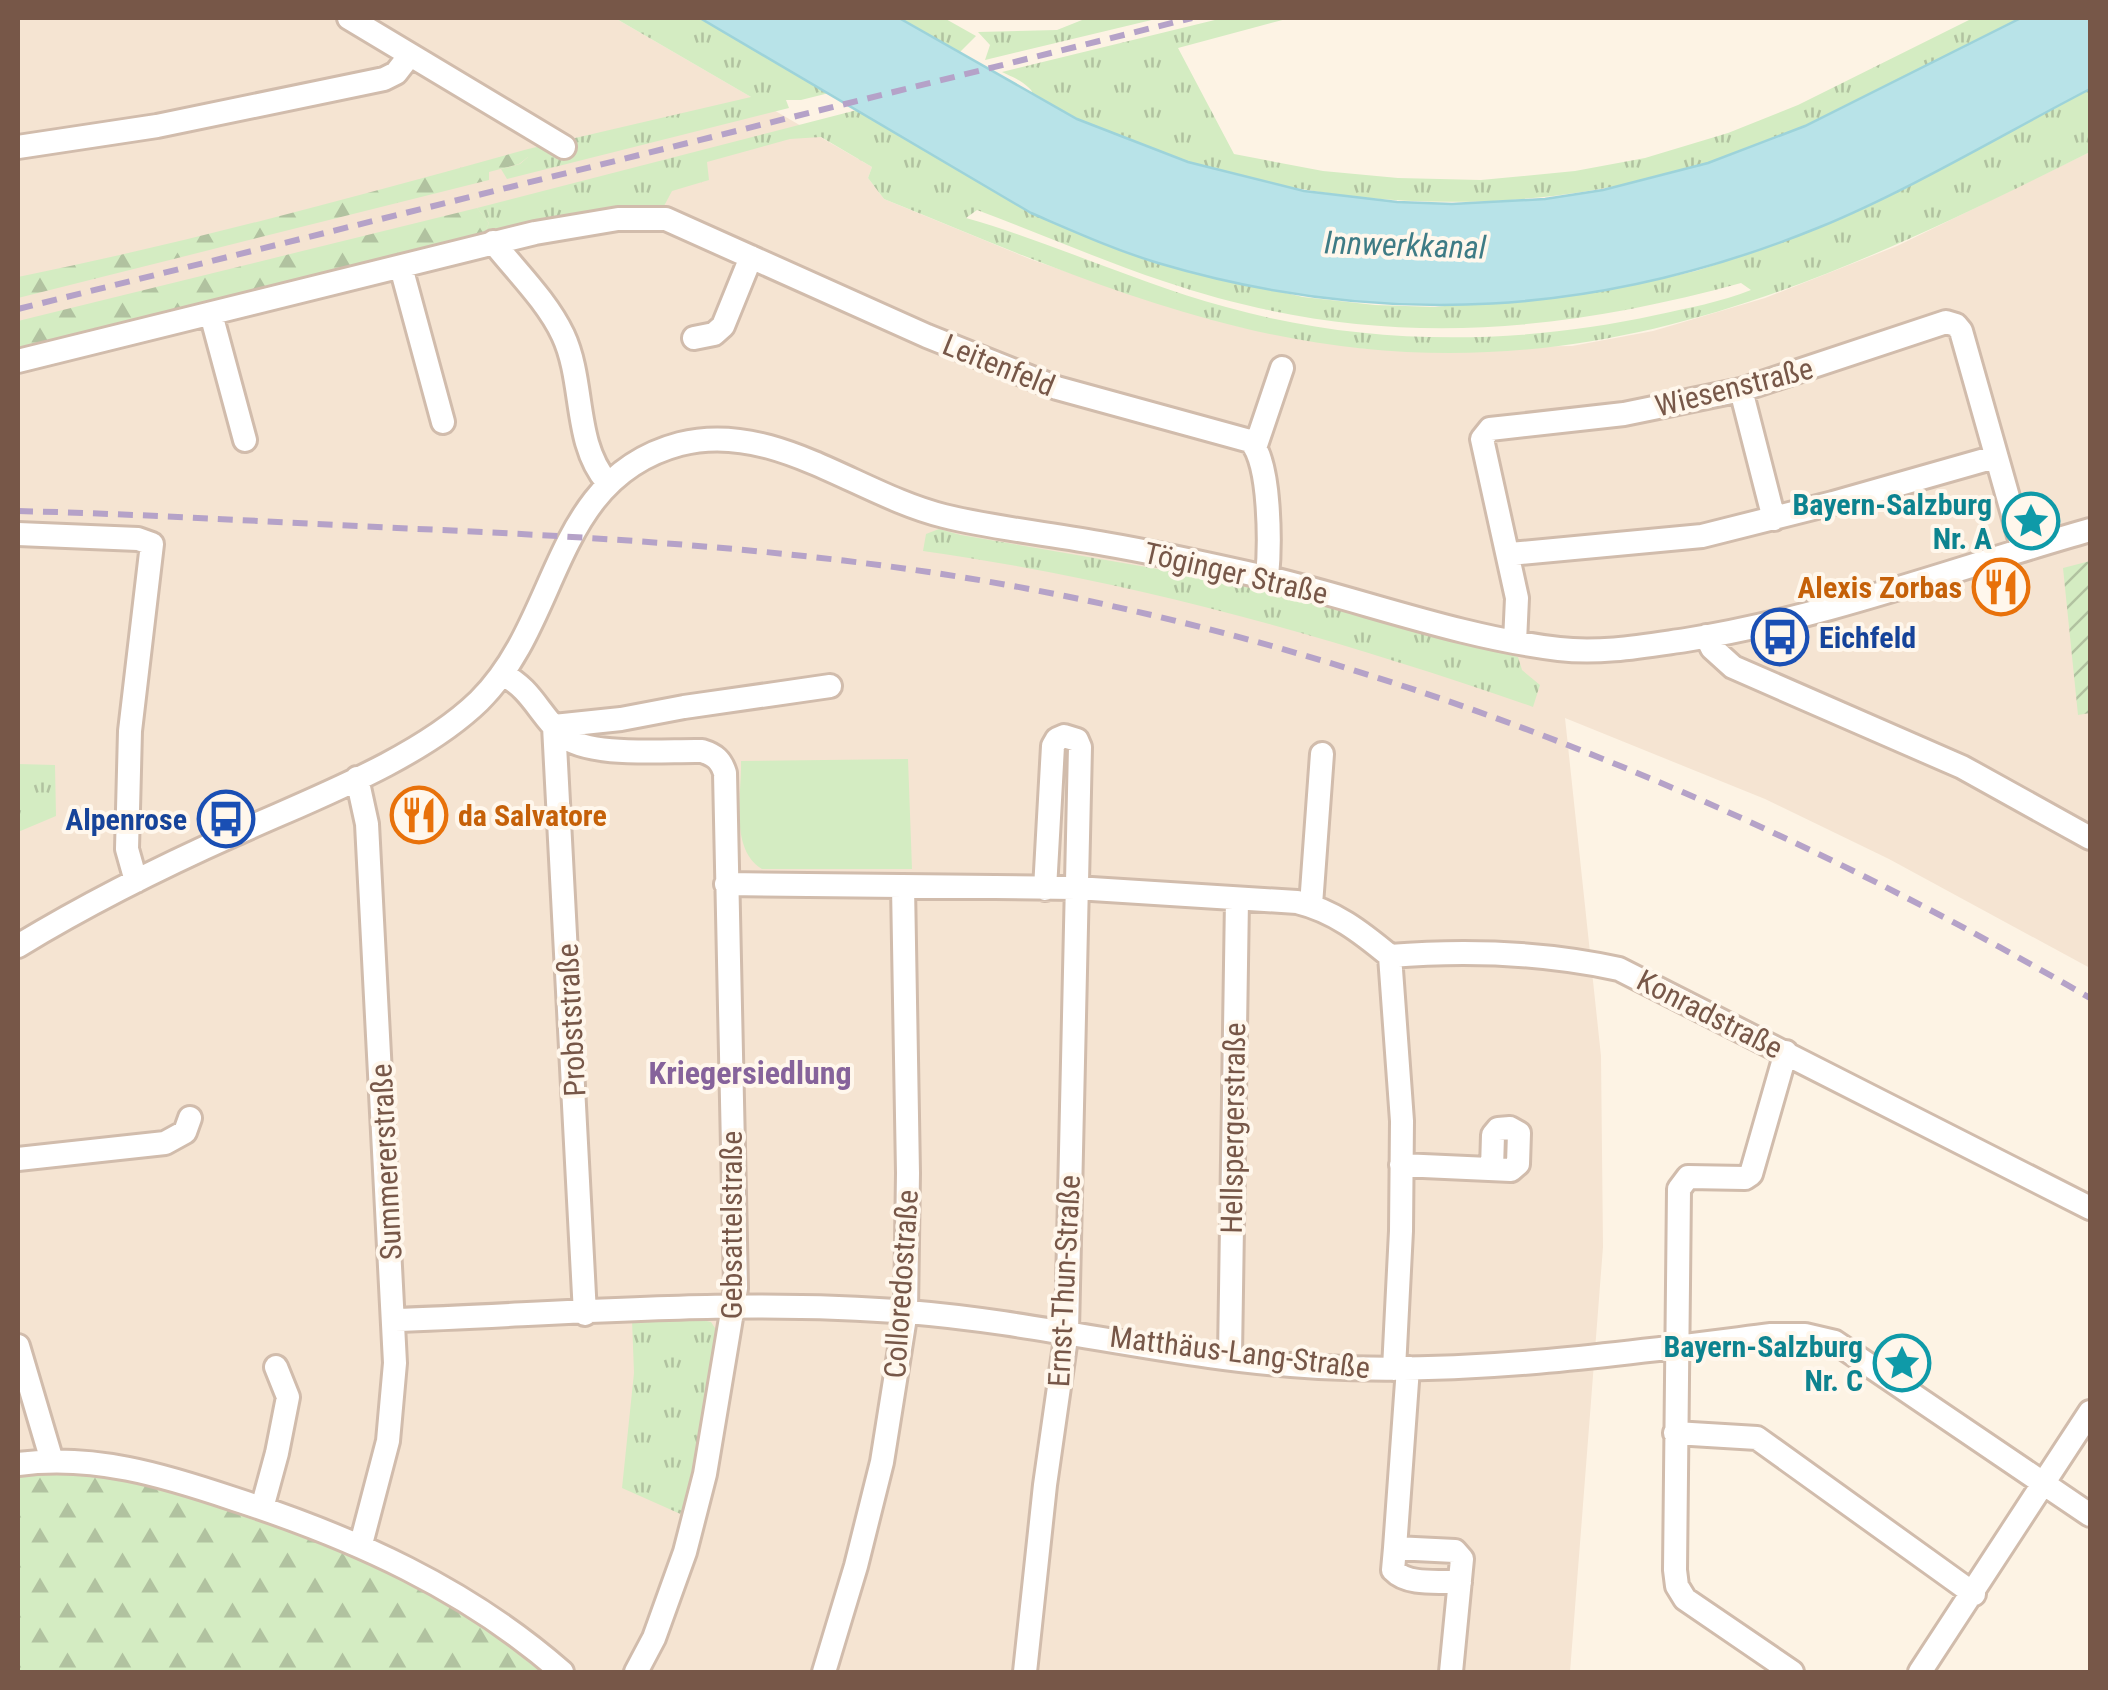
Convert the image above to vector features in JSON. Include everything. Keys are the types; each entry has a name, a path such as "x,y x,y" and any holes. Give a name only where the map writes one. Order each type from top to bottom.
{"street":[{"path":"349,18 564,147"},
{"path":"18,147 157,126 384,79 410,55"},
{"name":"Leitenfeld","path":"18,361 493,242 582,223 642,217 666,220 927,336 1057,388 1256,445"},
{"path":"493,242 562,334 580,396 586,444 595,468 607,482"},
{"path":"694,338 714,334 723,326 752,257"},
{"path":"401,267 442,422"},
{"path":"211,314 244,440"},
{"name":"Wiesenstraße","path":"1515,642 1518,598 1482,439 1490,429 1624,414 1742,390 1946,322 1961,331 2023,550"},
{"path":"1267,578 1268,534 1262,463 1256,445 1282,368"},
{"path":"1742,390 1774,519"},
{"name":"Töginger Straße","path":"18,946 136,881 357,778 448,727 483,697 502,674 528,632 584,512 607,482 656,451 682,443 747,442 799,456 896,502 948,517 1113,545 1267,578 1515,642 1587,650 1706,636 1789,619 2090,530"},
{"path":"1510,554 1663,541 1774,519 1995,458"},
{"path":"18,534 138,539 152,544 130,731 127,849 136,881"},
{"path":"1706,636 1712,648 1733,667 1962,767 2090,838"},
{"path":"502,674 526,690 554,726 830,686"},
{"name":"Gebsattelstraße","path":"554,726 572,742 590,748 713,754 722,762 725,773 734,1308 706,1474 685,1552 654,1638 636,1672"},
{"name":"Probststraße","path":"554,726 585,1314"},
{"path":"1045,889 1053,746 1064,736 1077,740 1080,748 1076,888"},
{"path":"1310,905 1322,754"},
{"name":"Summererstraße","path":"357,778 367,824 395,1320 388,1441 361,1544"},
{"path":"726,884 1076,888 1310,905 1356,927 1390,956 1402,1121 1401,1369 1394,1570 1408,1579 1460,1582 1451,1672"},
{"name":"Colloredostraße","path":"824,1672 882,1462 906,1312 903,886"},
{"name":"Ernst-Thun-Straße","path":"1025,1672 1044,1485 1067,1331 1076,888"},
{"name":"Hellspergerstraße","path":"1230,1356 1237,899"},
{"name":"Konradstraße","path":"1390,956 1497,955 1596,964 1620,970 2090,1208"},
{"path":"1786,1052 1750,1174 1746,1178 1688,1177 1679,1189 1675,1433 1677,1586 1685,1599 1792,1672"},
{"path":"18,1160 165,1143 184,1132 190,1118"},
{"path":"1402,1165 1492,1169"},
{"name":"Matthäus-Lang-Straße","path":"395,1320 734,1308 906,1312 1316,1367 1401,1369 1529,1364 1770,1335 1824,1338 2090,1516"},
{"path":"18,1346 52,1461"},
{"path":"262,1508 288,1397 276,1367"},
{"path":"1920,1672 2090,1412"},
{"path":"1675,1433 1757,1438 1974,1594"},
{"path":"18,1464 52,1461 135,1469 361,1544 459,1595 562,1672"}],"shaded area":[{"path":"18,18 615,18 872,167 868,178 884,199 1030,259 1130,294 1240,327 1366,349 1572,346 1653,331 1765,298 1897,246 2090,152 2090,968 1889,859 1765,799 1565,718 1601,1056 1603,1247 1570,1672 541,1672 486,1627 378,1567 246,1514 18,1475"}],"green space":[{"path":"615,18 700,18 829,93 786,100 789,108 507,179 501,169 520,164 528,157 528,149 751,97"},
{"path":"899,18 944,18 976,36 959,53"},
{"path":"1087,18 1160,18 985,60 990,45 978,32 1057,30"},
{"path":"1223,18 1290,18 1178,48 1234,154 1323,171 1481,180 1575,171 1645,158 1728,133 1798,105 1973,18 2021,18 1857,102 1755,147 1671,174 1586,191 1500,201 1414,201 1328,193 1243,177 1159,152 1077,120 1041,102 1025,85 1002,72"},
{"path":"2090,89 2090,152 1884,250 1782,290 1680,322 1576,344 1469,353 1357,348 1239,327 1148,301 884,199 868,178 872,167 821,137 790,139 707,162 709,180 672,191 664,206 613,206 484,234 489,223 477,208 857,110 1031,213 1157,263 1303,297 1435,307 1619,288 1696,271 1824,226","holes":["977,210 1139,273 1237,303 1309,318 1381,326 1523,324 1594,315 1741,283 1751,290 1656,315 1548,332 1386,335 1279,320 1226,307 966,218"]},
{"path":"528,149 528,157 519,164 489,172 489,180 18,298 18,277 210,234"},
{"path":"477,208 489,223 484,234 18,349 18,321"},
{"path":"939,529 1210,578 1344,610 1518,657 1522,670 1540,685 1533,707 1383,657 1232,614 1079,578 923,551 926,534"},
{"path":"2090,561 2090,713 2078,715 2063,568"},
{"path":"908,759 912,869 762,869 752,860 741,835 741,761"},
{"path":"18,764 55,765 56,816 18,832"},
{"path":"632,1320 702,1320 711,1322 717,1331 698,1463 685,1516 622,1488 634,1373"},
{"path":"69,1472 123,1479 211,1503 355,1556 458,1609 541,1672 18,1672 18,1475"}],"water":[{"name":"Innwerkkanal","path":"700,18 899,18 1077,119 1188,162 1304,191 1397,202 1452,204 1545,199 1603,190 1708,163 1805,126 2021,18 2090,18 2090,89 1888,196 1820,227 1738,257 1656,280 1574,295 1492,304 1409,305 1326,298 1242,284 1158,263 1094,240 1031,213"}],"railway":[{"path":"18,309 1192,18"},
{"path":"18,511 481,532 816,557 1065,596 1200,627 1333,664 1594,755 1846,868 2090,998"}],"place":[{"name":"Bayern-Salzburg Nr. A","path":"2031,521"},
{"name":"Alexis Zorbas","path":"2001,587"},
{"name":"Eichfeld","path":"1780,637"},
{"name":"da Salvatore","path":"419,815"},
{"name":"Alpenrose","path":"226,819"},
{"name":"Bayern-Salzburg Nr. C","path":"1902,1363"}],"district":[{"name":"Kriegersiedlung","path":"750,1073"}]}
